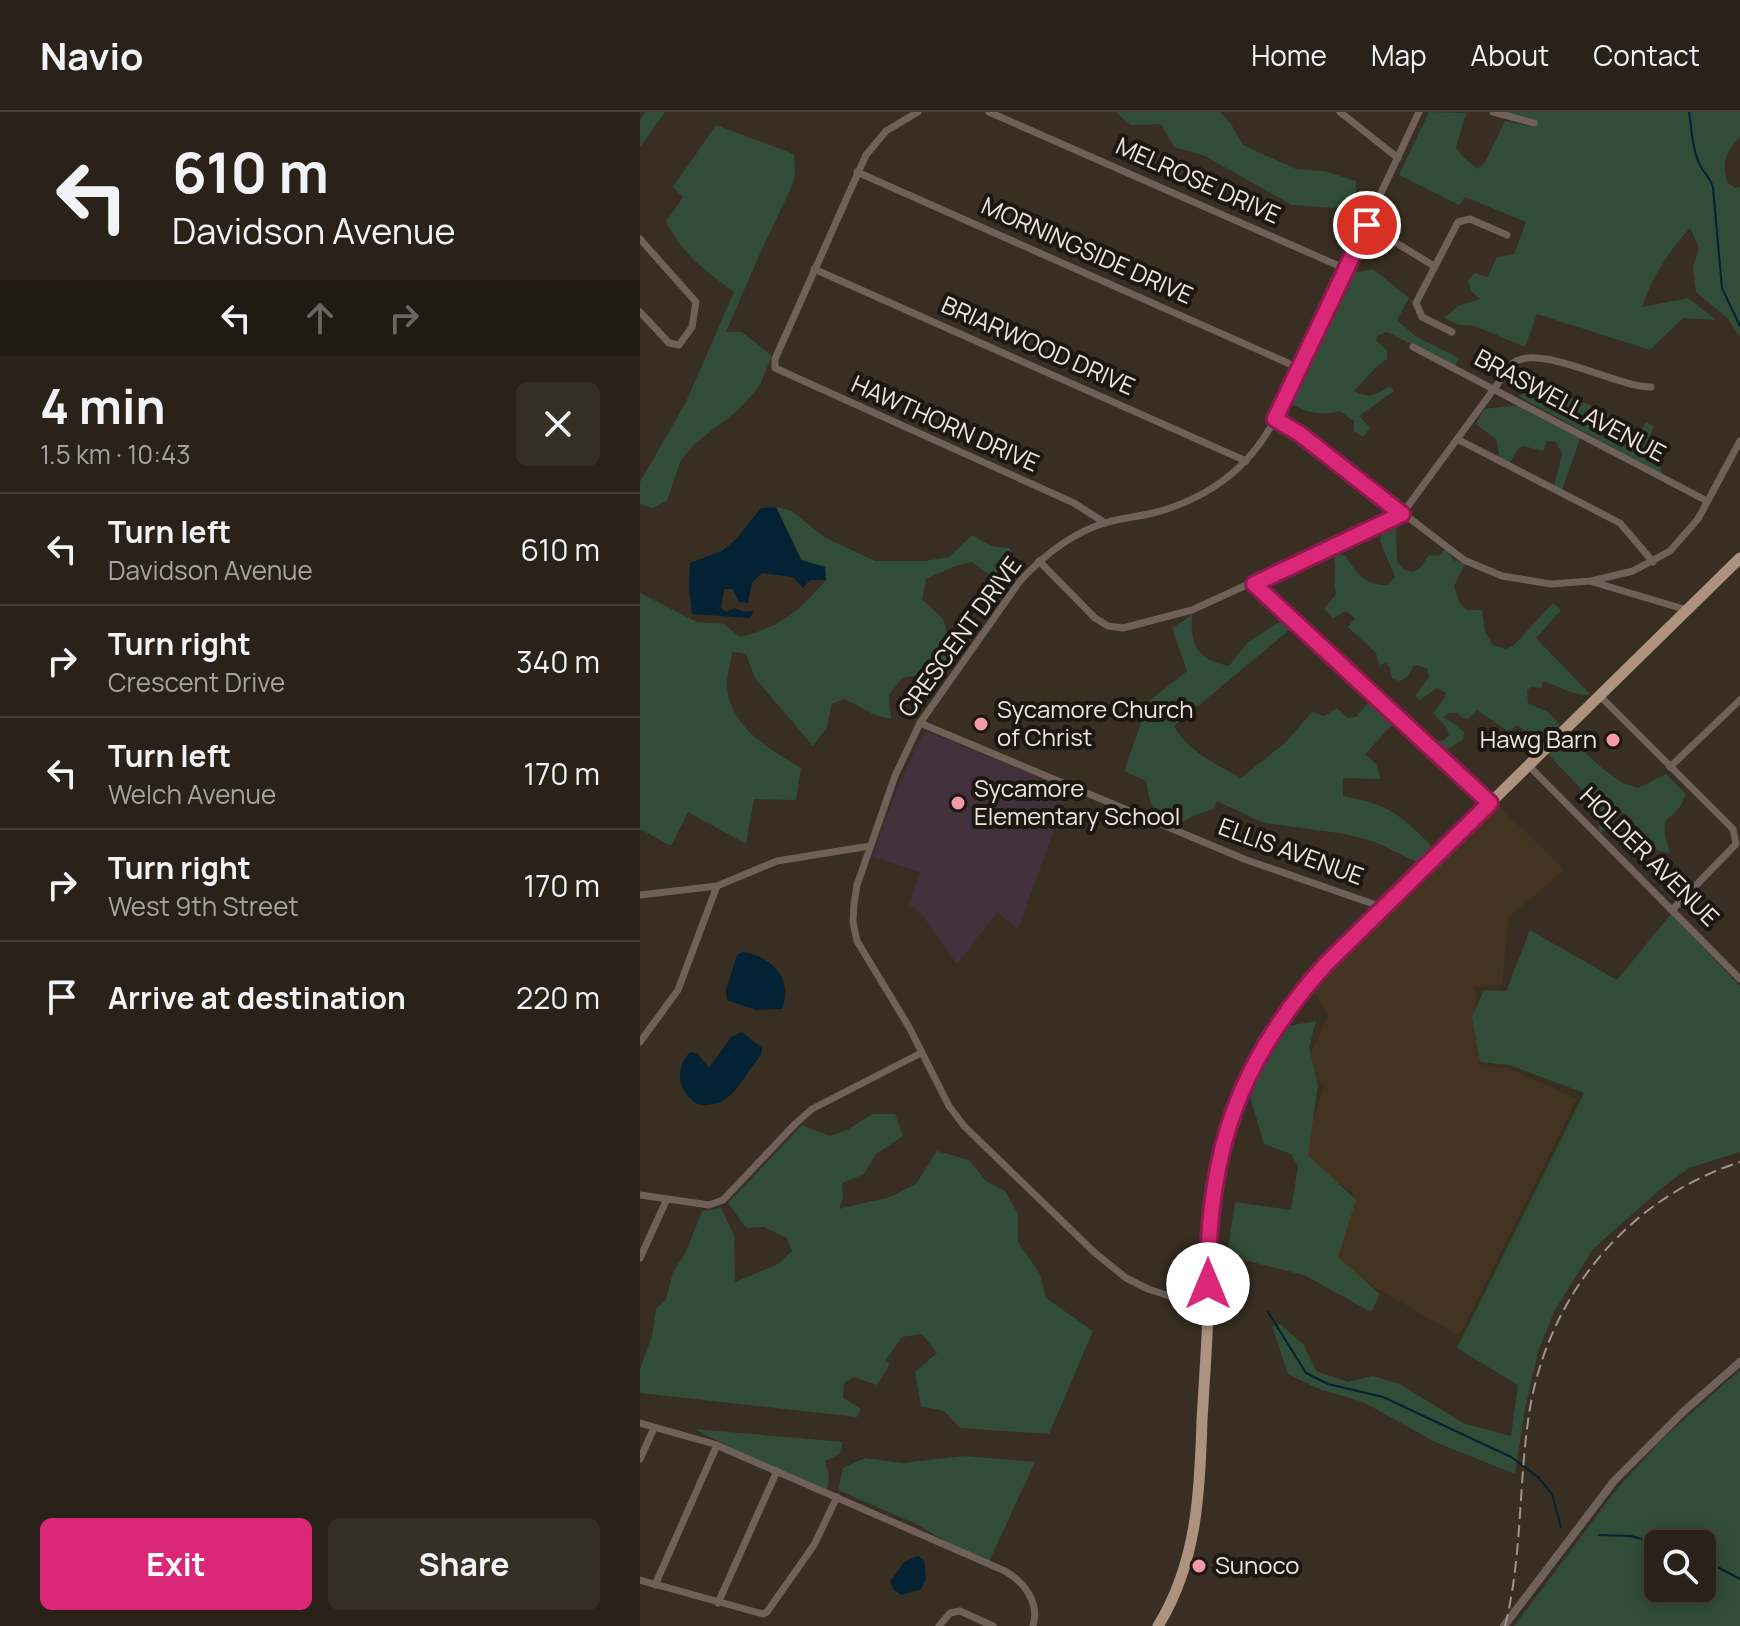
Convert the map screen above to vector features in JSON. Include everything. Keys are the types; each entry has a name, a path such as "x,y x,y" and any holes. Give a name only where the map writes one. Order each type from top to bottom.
{"main road":[{"path":"1162,1625 1182,1578 1199,1503 1212,1191 1233,1112 1265,1044 1302,990 1382,907 1740,558"}],"street":[{"path":"814,269 857,172 876,140 895,124 918,112"},
{"name":"MELROSE DRIVE","path":"989,112 1346,269"},
{"path":"1340,112 1398,158"},
{"path":"1039,561 1065,542 1105,523 1184,504 1227,479 1257,450 1275,419 1419,112"},
{"path":"1493,112 1534,123"},
{"name":"MORNINGSIDE DRIVE","path":"857,172 1299,368"},
{"path":"1452,332 1422,317 1416,303 1458,222 1470,219 1507,235"},
{"path":"1367,225 1434,266"},
{"path":"640,239 696,302 692,327 679,345 669,343 640,312"},
{"name":"HAWTHORN DRIVE","path":"814,269 775,359 775,368 1074,503 1105,523"},
{"name":"BRIARWOOD DRIVE","path":"814,269 1246,461"},
{"name":"BRASWELL AVENUE","path":"1413,347 1707,501"},
{"path":"1402,514 1513,363 1520,358 1532,356 1635,387 1651,387"},
{"path":"1275,419 1300,434 1464,560 1502,576 1551,584 1591,581 1633,571 1653,562 1683,539 1740,441"},
{"path":"1457,439 1620,523 1653,562"},
{"name":"CRESCENT DRIVE","path":"1209,1309 1148,1289 1126,1278 1094,1252 964,1126 949,1106 909,1027 857,941 853,922 854,904 870,846 895,776 920,723 1020,581 1039,561 1095,618 1108,626 1123,628 1192,610 1402,514"},
{"path":"1591,581 1687,610"},
{"path":"1254,584 1490,803"},
{"path":"1600,696 1733,829 1736,844 1673,909"},
{"path":"1670,767 1740,700"},
{"name":"ELLIS AVENUE","path":"920,723 1244,859 1382,907"},
{"name":"HOLDER AVENUE","path":"1528,765 1740,979"},
{"path":"640,895 717,886 777,861 870,846"},
{"path":"640,1042 678,990 717,886"},
{"path":"640,1195 709,1205 723,1200 812,1109 921,1053"},
{"path":"640,1258 667,1199"},
{"path":"1504,1626 1614,1481 1674,1420 1740,1362"},
{"path":"640,1423 717,1445 1018,1578 1034,1608 1033,1626"},
{"path":"640,1459 654,1428"},
{"path":"655,1585 717,1445"},
{"path":"718,1603 777,1471"},
{"path":"640,1580 759,1615 767,1612 814,1545 837,1497"},
{"path":"939,1626 950,1613 960,1611 993,1626"}],"shaded area":[{"path":"928,732 1069,789 1018,929 997,912 957,964 920,912 909,905 920,872 872,857 902,776 923,734"},
{"path":"1499,806 1564,870 1508,918 1502,985 1475,987 1480,1066 1508,1068 1577,1099 1459,1336 1323,1257 1354,1193 1299,1159 1325,1085 1303,1068 1329,1015 1314,993 1366,934"}],"green space":[{"path":"645,112 665,112 640,147 640,119"},
{"path":"1116,112 1220,112 1243,145 1296,169 1324,171 1356,181 1356,203 1333,208 1292,205 1203,155 1174,147 1161,124 1130,125"},
{"path":"1429,112 1466,113 1456,148 1478,169 1485,162 1505,121 1533,127 1537,123 1534,119 1502,112 1740,112 1740,137 1728,153 1725,169 1728,183 1735,188 1740,187 1740,337 1728,319 1696,292 1693,268 1699,247 1690,228 1662,265 1642,307 1688,298 1716,320 1683,318 1650,350 1537,314 1525,347 1475,326 1459,325 1444,318 1458,306 1480,299 1471,291 1468,281 1474,273 1488,277 1497,257 1514,254 1526,222 1465,197 1459,205 1399,175"},
{"path":"716,125 794,154 792,186 726,332 742,332 772,356 759,387 737,411 693,445 680,462 667,501 652,508 640,504 640,482 686,402 734,292 696,262 666,222 683,197 673,187"},
{"path":"1373,269 1409,298 1397,320 1415,336 1459,358 1455,366 1387,332 1378,335 1376,341 1387,350 1387,359 1354,391 1372,395 1390,386 1394,391 1359,416 1370,428 1363,437 1354,431 1354,421 1339,411 1315,413 1292,404 1352,273"},
{"path":"1540,388 1602,411 1634,433 1641,431 1646,422 1654,426 1647,449 1661,467 1662,474 1518,396"},
{"path":"1524,406 1581,436 1562,490 1554,486 1562,454 1556,442 1547,441 1543,451 1523,446 1509,464 1499,458 1497,440 1476,424 1484,409"},
{"path":"776,507 792,511 824,537 875,561 925,561 949,557 972,535 991,546 1009,548 1017,562 1006,573 991,576 972,562 926,579 922,599 943,619 952,651 936,673 902,678 889,695 891,719 873,714 844,699 832,704 827,727 813,746 755,678 746,654 732,652 727,684 729,699 753,735 801,768 796,800 754,799 746,844 688,812 671,846 640,829 640,593 697,622 724,624 740,637 778,623 807,601 826,580 824,567 802,560"},
{"path":"1396,523 1397,562 1404,570 1413,572 1429,555 1439,556 1445,549 1453,560 1465,564 1454,586 1459,602 1466,610 1482,610 1485,632 1493,645 1505,649 1513,646 1553,603 1561,610 1536,638 1590,694 1572,693 1543,681 1541,688 1527,690 1528,703 1548,712 1560,725 1545,739 1529,735 1517,725 1509,732 1477,710 1468,719 1457,713 1449,713 1443,717 1464,733 1463,739 1444,752 1433,741 1442,741 1449,736 1447,728 1433,713 1446,693 1437,688 1420,700 1415,696 1429,677 1427,668 1414,665 1408,676 1400,681 1392,679 1386,663 1379,665 1376,653 1348,627 1355,618 1346,611 1333,618 1324,609 1336,594 1332,552 1346,556 1368,581 1388,585 1395,577 1380,541 1383,525"},
{"path":"1192,615 1198,650 1210,660 1229,666 1248,642 1286,618 1294,626 1174,726 1186,743 1241,778 1286,742 1312,712 1324,716 1337,708 1347,718 1356,717 1370,701 1394,723 1365,754 1377,765 1380,779 1343,778 1343,796 1373,803 1393,812 1433,847 1417,862 1375,842 1346,834 1264,823 1217,801 1213,809 1179,825 1158,814 1146,781 1124,771 1149,701 1187,671 1172,628"},
{"path":"1567,736 1623,783 1638,788 1666,774 1686,794 1677,811 1666,822 1670,853 1659,851 1645,842 1623,812 1601,833 1598,830 1603,812 1548,754"},
{"path":"1671,914 1740,986 1740,1152 1689,1168 1593,1249 1555,1310 1538,1352 1515,1474 1435,1442 1363,1402 1319,1389 1288,1374 1272,1326 1280,1324 1304,1345 1316,1371 1348,1382 1373,1376 1400,1384 1463,1423 1511,1436 1518,1385 1457,1348 1584,1093 1509,1065 1480,1062 1472,1017 1484,990 1506,991 1530,930 1617,980"},
{"path":"1316,1021 1309,1048 1318,1085 1308,1155 1356,1200 1338,1257 1380,1294 1371,1312 1304,1275 1227,1256 1235,1202 1291,1210 1298,1166 1291,1154 1264,1144 1249,1093 1288,1026"},
{"path":"872,1114 895,1114 903,1136 876,1154 864,1174 842,1183 843,1197 839,1209 890,1197 916,1184 937,1151 969,1160 986,1181 1005,1191 1018,1214 1018,1242 1040,1274 1046,1298 1093,1331 1049,1434 960,1428 944,1411 921,1406 915,1372 937,1353 922,1334 902,1337 885,1361 890,1364 877,1385 854,1377 844,1383 843,1398 861,1409 857,1417 640,1393 640,1369 652,1336 656,1309 666,1300 673,1272 686,1252 702,1211 721,1208 734,1235 735,1282 778,1264 792,1251 787,1238 764,1227 746,1228 728,1203 802,1125 830,1136 849,1129"},
{"path":"1740,1370 1740,1626 1514,1626 1616,1490 1663,1438"},
{"path":"694,1429 843,1442 839,1454 825,1461 829,1475 827,1496"},
{"path":"964,1456 1035,1462 987,1566 918,1525 838,1490 843,1468 865,1458 902,1463"}],"water":[{"path":"776,507 801,560 825,567 826,580 810,580 803,588 793,577 762,573 752,583 748,603 739,602 733,589 724,589 721,607 726,612 735,608 744,612 754,611 750,618 692,614 690,563 722,551 761,508"},
{"path":"743,952 763,958 778,971 785,988 782,1009 756,1010 727,1000 726,990 737,955"},
{"path":"742,1032 762,1048 761,1055 728,1097 709,1105 697,1104 686,1093 680,1080 685,1059 690,1052 697,1053 709,1068 731,1037"},
{"path":"918,1556 924,1560 926,1579 921,1589 902,1595 894,1590 890,1582 904,1562"}],"waterway":[{"path":"1689,112 1695,152 1713,188 1722,288 1740,326"},
{"path":"1268,1312 1306,1373 1328,1384 1383,1397 1511,1457 1538,1477 1552,1494 1561,1527"},
{"path":"1599,1535 1644,1540"},
{"path":"1716,1566 1740,1579"}],"railway":[{"path":"1505,1626 1515,1572 1530,1408 1540,1366 1556,1326 1576,1289 1601,1255 1630,1225 1663,1199 1700,1178 1740,1162"}],"place":[{"name":"Sycamore Church of Christ","path":"981,724"},
{"name":"Hawg Barn","path":"1613,740"},
{"name":"Sycamore Elementary School","path":"958,803"},
{"name":"Sunoco","path":"1199,1566"}],"route":[{"path":"1208,1284 1208,1232 1221,1149 1233,1112 1265,1044 1282,1016 1326,964 1490,803 1254,584 1402,514 1300,434 1275,419 1367,225"}]}
